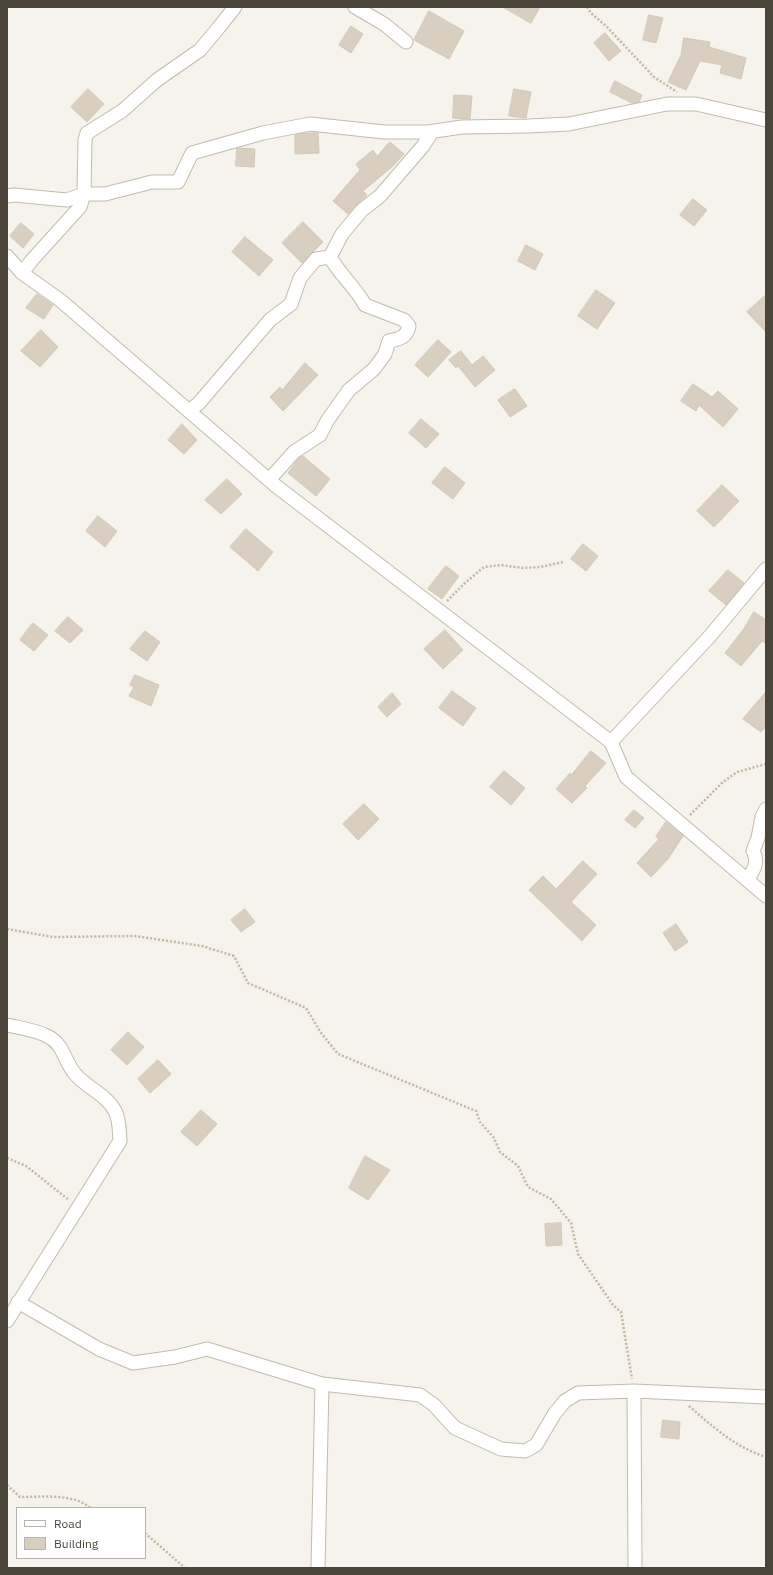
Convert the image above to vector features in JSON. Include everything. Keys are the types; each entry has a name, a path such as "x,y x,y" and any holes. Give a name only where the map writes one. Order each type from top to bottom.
{"street":[{"path":"22,272 80,207 84,194 85,140 87,133 122,111 156,80 200,50 235,7"},
{"path":"355,7 384,24 406,42"},
{"path":"7,196 14,195 67,200 84,194 105,194 152,182 178,182 192,153 262,133 310,124 384,132 432,132 462,126 528,126 569,124 667,104 696,104 766,120"},
{"path":"330,258 342,234 362,210 380,196 423,146 432,132"},
{"path":"7,256 22,272 60,300 269,480 611,742 626,778 766,896"},
{"path":"189,411 199,403 270,320 291,304 300,278 316,259 330,258"},
{"path":"269,480 294,452 320,435 327,421 349,390 374,369 385,354 390,341 402,338 408,332 409,326 404,320 365,305 359,294 349,284 330,258"},
{"path":"611,742 710,636 766,569"},
{"path":"747,880 754,870 757,858 753,851 760,834 762,817 766,809"},
{"path":"7,1025 48,1036 57,1043 73,1072 80,1080 109,1101 116,1113 120,1141 7,1321"},
{"path":"18,1302 99,1349 133,1363 175,1357 207,1348 322,1384 420,1395 434,1405 455,1428 501,1449 525,1451 536,1445 555,1413 565,1401 578,1393 634,1391 766,1397"},
{"path":"318,1568 322,1384"},
{"path":"634,1391 635,1568"}],"path":[{"path":"587,7 591,14 607,26 654,77 678,92"},
{"path":"440,612 449,597 484,567 501,565 522,568 540,567 563,562"},
{"path":"682,825 690,814 723,782 737,772 766,764"},
{"path":"7,930 53,937 135,936 202,946 234,956 248,983 306,1008 320,1033 338,1054 476,1111 480,1122 494,1138 500,1152 518,1166 528,1187 551,1199 571,1223 578,1254 613,1305 621,1312 634,1391"},
{"path":"7,1158 26,1166 79,1207"},
{"path":"688,1405 720,1432 749,1452 766,1457"},
{"path":"7,1485 20,1497 59,1497 84,1503 89,1507"},
{"path":"146,1534 185,1568"}],"building":[{"path":"503,7 540,7 531,23"},
{"path":"429,11 464,31 449,59 414,40"},
{"path":"649,15 663,18 656,43 643,40"},
{"path":"351,26 363,34 351,53 339,45"},
{"path":"605,33 621,51 609,61 594,43"},
{"path":"684,38 710,42 709,47 746,58 741,79 720,73 722,65 700,61 686,90 668,82 681,55"},
{"path":"615,81 642,95 639,102 632,103 610,92"},
{"path":"88,89 104,104 87,122 71,107"},
{"path":"514,89 531,92 526,118 509,116"},
{"path":"454,95 472,96 470,119 453,118"},
{"path":"303,133 318,133 319,153 295,154 295,135"},
{"path":"390,142 404,154 393,166 363,191 367,195 348,214 333,201 360,170 356,164 373,150 377,156"},
{"path":"237,148 255,149 254,167 236,166"},
{"path":"693,199 707,210 694,226 680,215"},
{"path":"303,222 323,242 302,263 282,243"},
{"path":"21,223 34,234 23,248 10,236"},
{"path":"245,237 273,260 259,276 232,252"},
{"path":"526,245 543,254 535,270 518,261"},
{"path":"596,290 615,303 597,329 578,316"},
{"path":"37,294 53,305 44,319 26,308"},
{"path":"766,295 766,332 747,312"},
{"path":"41,330 58,347 40,367 21,351"},
{"path":"438,340 451,352 428,377 415,365"},
{"path":"461,351 472,365 483,356 495,370 475,387 458,366 456,368 449,360"},
{"path":"305,363 318,375 283,411 270,397 280,387 282,390"},
{"path":"693,384 712,397 718,391 738,409 723,427 699,405 696,411 681,401"},
{"path":"515,389 527,406 510,417 498,400"},
{"path":"421,419 439,434 426,448 409,433"},
{"path":"182,424 197,440 184,454 168,440"},
{"path":"303,456 330,479 316,496 288,473 299,458"},
{"path":"445,467 465,483 453,499 432,483"},
{"path":"227,479 242,494 221,514 205,500"},
{"path":"722,485 739,501 714,527 697,511"},
{"path":"98,516 117,531 105,547 86,531"},
{"path":"246,529 273,552 258,571 230,547"},
{"path":"583,544 598,556 586,571 571,559"},
{"path":"446,566 459,576 442,599 428,589"},
{"path":"728,570 744,583 726,605 709,591"},
{"path":"754,612 766,620 766,643 762,641 741,666 725,653 743,630"},
{"path":"68,617 83,630 70,643 55,631"},
{"path":"33,623 48,635 34,651 20,640"},
{"path":"445,630 463,650 443,669 424,649"},
{"path":"145,631 160,642 147,661 130,649"},
{"path":"135,675 159,685 151,706 129,696 134,687 130,685"},
{"path":"452,691 476,708 463,726 439,708"},
{"path":"766,692 766,727 761,732 743,719"},
{"path":"392,693 401,704 387,717 378,707"},
{"path":"591,751 606,763 585,786 587,788 572,803 556,789 570,773 571,775"},
{"path":"504,771 525,788 511,805 490,787"},
{"path":"364,804 379,819 358,840 343,824"},
{"path":"634,810 644,818 635,828 625,820"},
{"path":"666,822 683,836 668,859 651,877 637,863 659,839 656,837"},
{"path":"583,861 597,874 571,902 596,925 582,941 529,890 543,876 556,889"},
{"path":"245,909 255,922 241,932 231,920"},
{"path":"676,924 688,942 675,951 663,933"},
{"path":"128,1032 144,1047 127,1065 111,1050"},
{"path":"158,1060 171,1074 150,1093 138,1079"},
{"path":"201,1110 217,1124 197,1146 181,1132"},
{"path":"365,1156 390,1170 368,1200 349,1188"},
{"path":"561,1223 562,1245 546,1246 545,1224"},
{"path":"663,1420 680,1422 679,1439 661,1437"}]}
